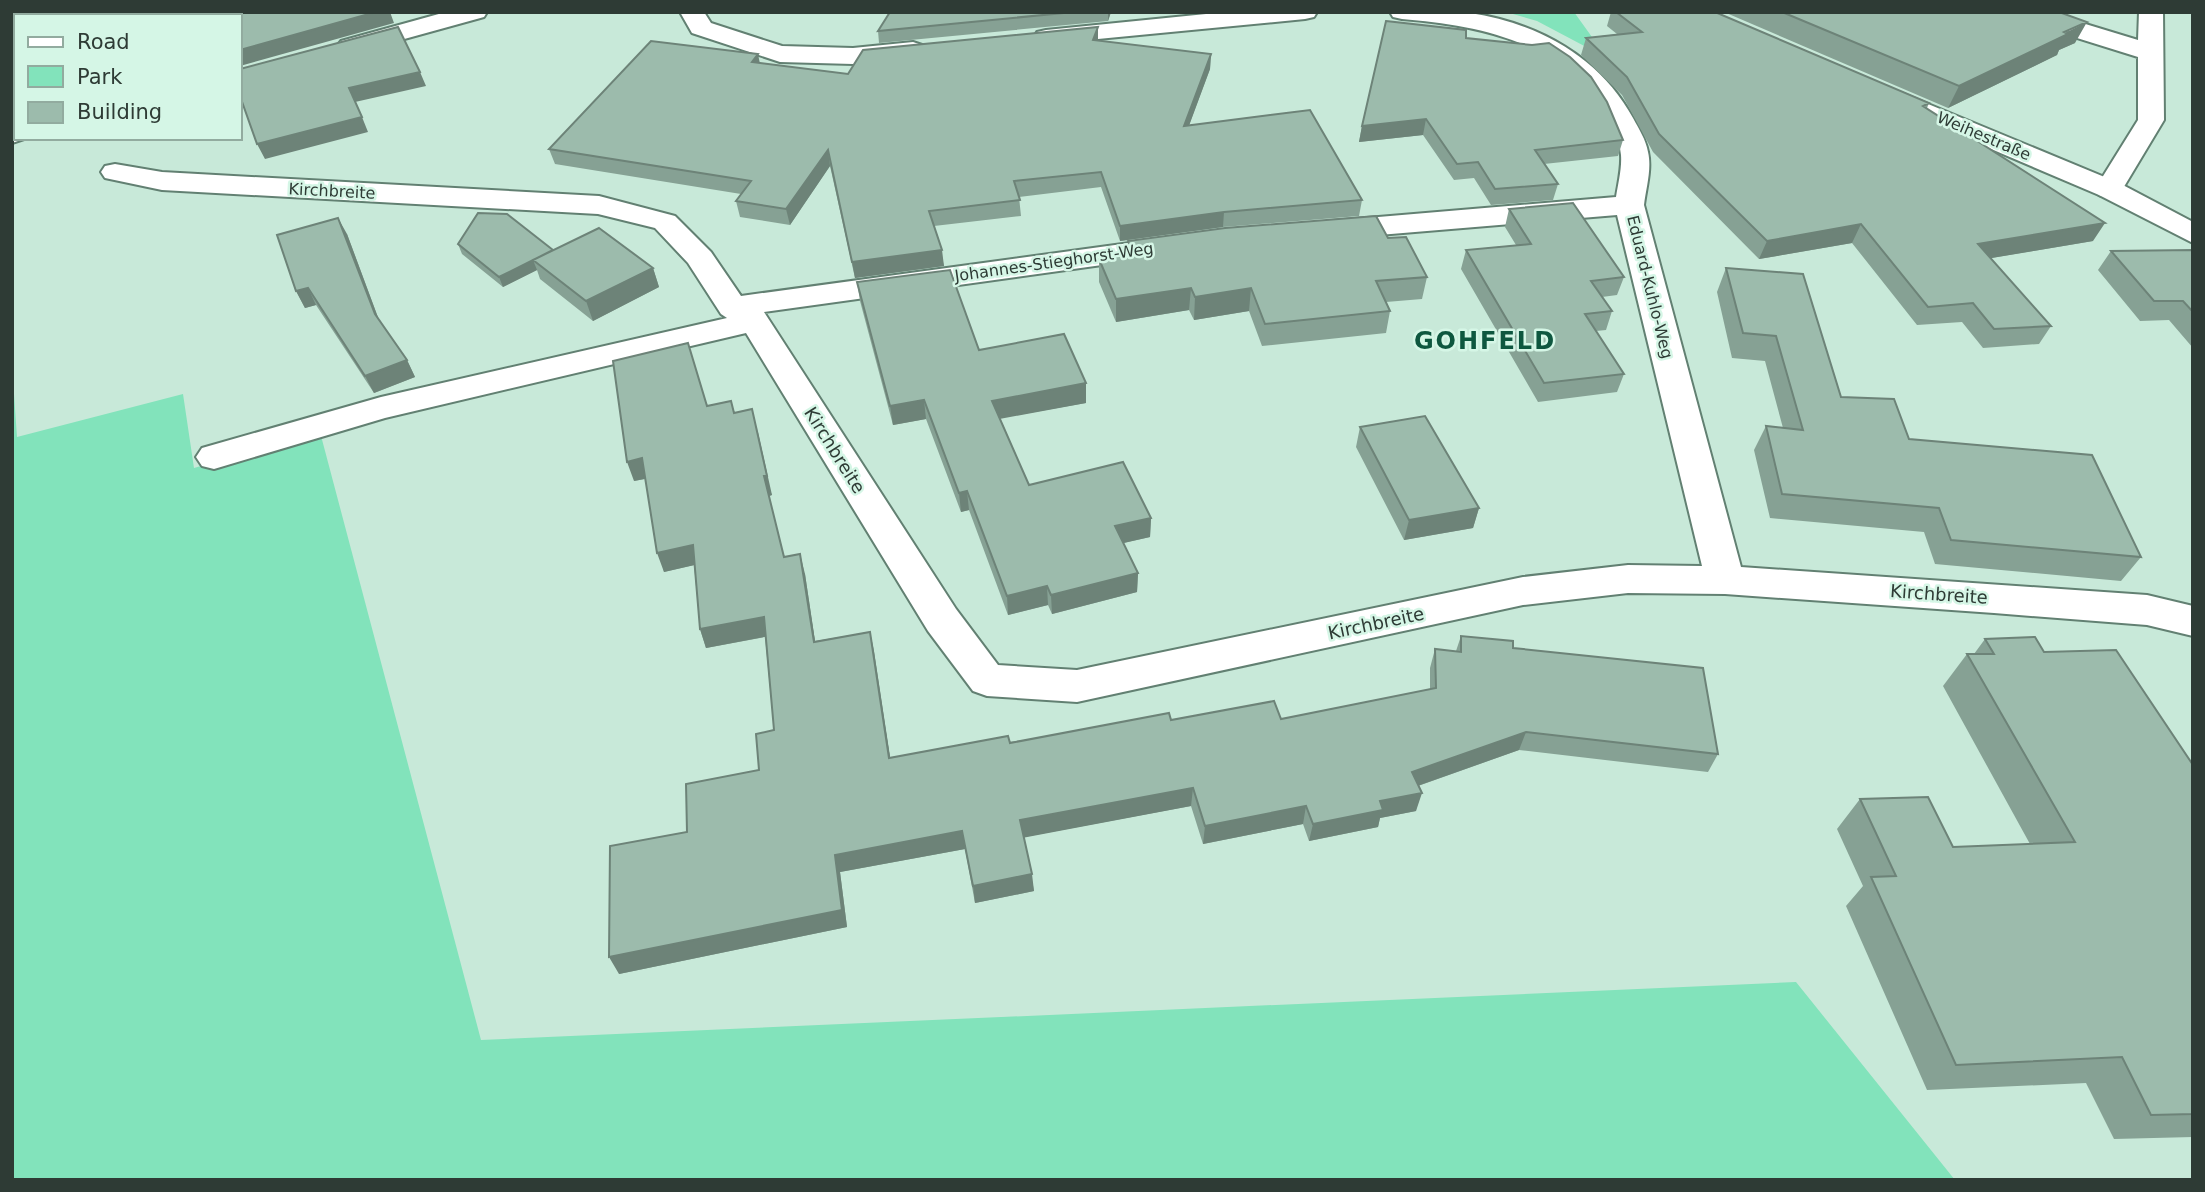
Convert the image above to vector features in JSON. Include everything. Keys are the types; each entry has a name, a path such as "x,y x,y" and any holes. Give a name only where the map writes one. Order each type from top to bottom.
{"street":[{"path":"331,51 475,12"},
{"path":"692,12 701,29 780,54 853,56 936,48"},
{"path":"1018,40 1305,12"},
{"name":"Eduard-Kuhlo-Weg","path":"1402,12 1505,27 1551,48 1588,74 1616,107 1635,155 1629,205 1725,580"},
{"path":"2019,12 2150,52"},
{"path":"2109,189 2151,120 2151,12"},
{"name":"Weihestraße","path":"1875,90 2109,189 2193,234"},
{"name":"Kirchbreite","path":"115,172 162,181 599,205 665,222 700,258 743,314 942,620 987,680 1077,685 1523,592 1628,579 1725,580 2147,610 2193,621"},
{"path":"1304,232 1629,205"},
{"name":"Johannes-Stieghorst-Weg","path":"743,314 1210,241"},
{"path":"214,457 380,408 743,314"}],"green space":[{"path":"1506,12 1574,12 1607,58 1537,21"},
{"path":"12,365 17,437 183,394 194,468 320,432 481,1040 1796,982 1955,1180 12,1180"}],"building":[{"path":"12,12 110,12 14,14 12,92"},
{"path":"376,12 242,49 242,14 210,13"},
{"path":"890,12 1074,12 878,31"},
{"path":"1616,12 1715,12 1929,103 1923,106 2105,223 1978,244 2051,326 1994,329 1973,303 1928,307 1861,224 1767,241 1659,134 1627,77 1586,38 1642,32"},
{"path":"1782,12 2059,12 2087,22 2064,32 2068,34 1959,86"},
{"path":"1386,21 1466,30 1466,38 1532,45 1549,43 1570,57 1591,77 1607,102 1623,140 1535,150 1558,184 1495,189 1478,162 1457,164 1426,119 1362,126"},
{"path":"398,27 420,72 349,88 362,117 257,144 242,102 242,68"},
{"path":"1098,27 1093,40 1211,54 1184,126 1310,110 1362,200 1224,212 1120,226 1101,172 1014,181 1020,200 929,211 942,250 852,262 828,150 786,209 736,201 751,181 549,149 651,41 758,54 752,62 848,74 863,50"},
{"path":"1573,203 1624,277 1591,281 1612,311 1585,314 1624,374 1544,383 1466,250 1531,244 1509,209"},
{"path":"478,213 507,214 553,250 499,277 458,244"},
{"path":"1376,216 1388,238 1406,237 1427,277 1376,281 1390,311 1265,324 1251,288 1195,297 1191,288 1116,299 1099,259 1133,254 1128,241 1225,228"},
{"path":"338,218 375,314 407,360 365,376 308,288 296,291 277,235"},
{"path":"599,228 653,268 586,301 533,260"},
{"path":"2193,250 2193,312 2183,301 2154,301 2111,251"},
{"path":"1726,268 1803,274 1841,397 1894,399 1909,439 2092,455 2141,557 1951,540 1939,508 1782,494 1766,426 1803,430 1776,336 1743,333"},
{"path":"950,270 979,350 1064,334 1086,383 992,401 1029,485 1123,462 1151,518 1115,526 1138,573 1051,595 1047,586 1007,596 967,491 959,493 924,400 890,406 857,282"},
{"path":"688,343 707,406 731,401 734,413 752,409 767,476 764,476 784,557 800,554 814,642 870,632 889,758 1008,736 1010,743 1169,713 1171,720 1274,701 1281,719 1436,688 1435,649 1461,652 1461,636 1513,641 1513,648 1703,668 1718,754 1526,732 1412,772 1422,793 1380,801 1383,810 1313,824 1306,806 1205,826 1193,788 1020,820 1032,874 973,886 962,831 835,855 842,910 609,957 610,846 687,832 686,784 759,770 756,734 774,730 764,617 700,629 693,545 657,553 642,458 627,462 613,361"},
{"path":"1425,416 1479,508 1409,520 1360,427"},
{"path":"2035,637 2044,652 2116,650 2193,765 2193,1114 2151,1115 2122,1057 1956,1065 1871,877 1896,876 1860,799 1928,797 1953,847 2075,842 1967,654 1994,654 1985,639"}],"district":[{"name":"GOHFELD","path":"1485,341"}]}
